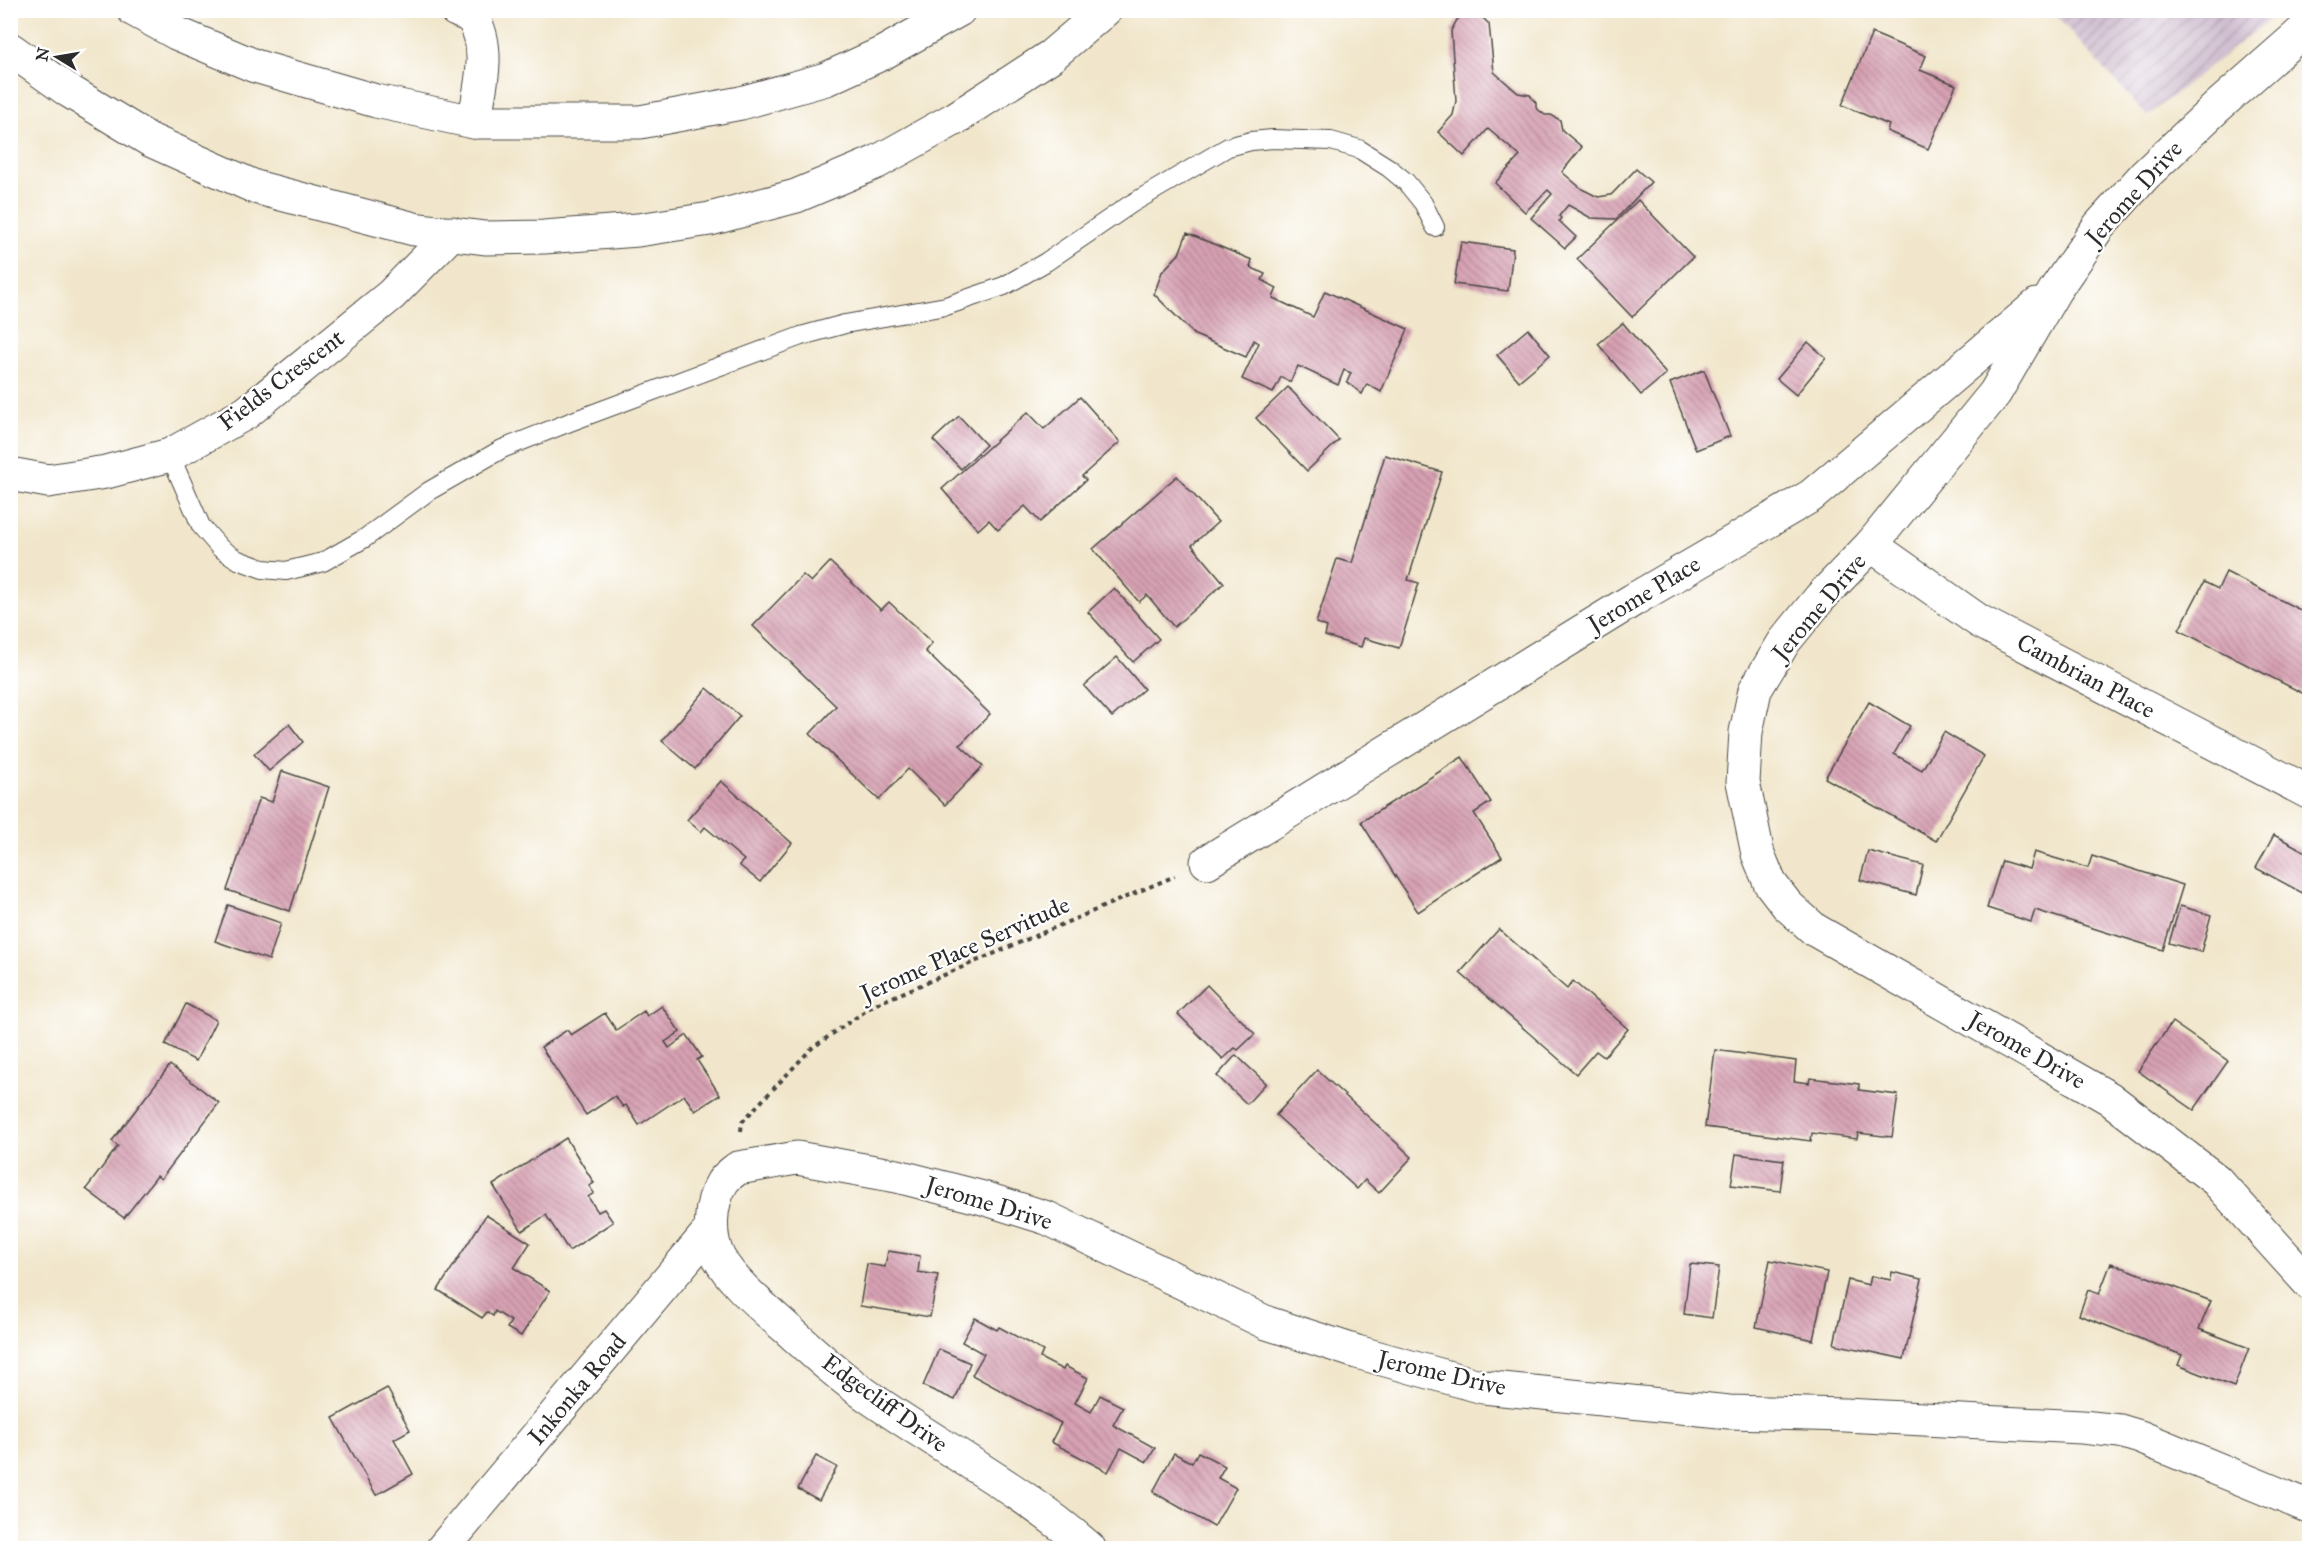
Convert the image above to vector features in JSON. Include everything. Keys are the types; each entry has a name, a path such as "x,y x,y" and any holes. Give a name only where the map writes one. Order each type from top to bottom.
{"main road":[{"path":"134,10 176,33 255,66 376,101 474,122 640,122 741,103 826,79 884,53 959,10"},
{"path":"456,10 472,17 480,32 483,51 481,82 474,122"},
{"path":"10,49 69,90 150,140 255,187 414,229 485,238 520,237 638,230 710,219 796,196 877,162 956,118 1051,56 1105,10"},
{"name":"Jerome Drive","path":"2310,25 2145,175 2099,226 2055,290 1995,393 1871,545 1820,598 1784,642 1755,690 1746,732 1743,782 1758,854 1770,883 1787,905 1815,930 2109,1098 2216,1180 2310,1284"},
{"name":"Fields Crescent","path":"10,474 48,481 106,472 170,455 246,412 391,295 452,233"},
{"name":"Jerome Place","path":"1207,862 1633,600 1811,496 2055,290"},
{"name":"Cambrian Place","path":"1871,545 1979,621 2310,793"},
{"name":"Jerome Drive","path":"738,1168 797,1158 897,1176 983,1198 1047,1218 1267,1323 1357,1352 1483,1387 1729,1412 1845,1415 2120,1431 2153,1442 2310,1507"},
{"path":"711,1229 714,1207 722,1183 738,1168"},
{"name":"Inkonka Road","path":"443,1548 711,1229"},
{"name":"Edgecliff Drive","path":"711,1229 719,1257 733,1275 759,1303 817,1355 870,1398 1042,1512 1089,1548"}],"lane":[{"path":"170,455 201,526 220,548 238,560 263,569 286,572 323,562 365,538 429,491 491,455 570,422 801,336 845,324 946,306 1004,286 1056,256 1131,204 1228,147 1273,138 1331,141 1359,148 1406,182 1423,203 1435,227"}],"path":[{"name":"Jerome Place Servitude","path":"738,1168 742,1122 812,1048 874,1005 1207,862"}],"shaded area":[{"path":"2052,11 2280,11 2147,116"}],"building":[{"path":"1470,14 1483,18 1489,24 1494,72 1518,93 1530,95 1536,103 1536,108 1545,115 1551,115 1560,120 1562,130 1582,147 1562,172 1582,189 1598,197 1611,195 1636,169 1651,182 1616,219 1591,218 1568,205 1559,216 1561,218 1559,221 1576,237 1565,248 1531,218 1552,194 1548,190 1525,212 1495,183 1520,156 1488,129 1464,156 1438,132 1453,115 1456,101 1451,31 1462,15"},
{"path":"1872,33 1926,56 1920,70 1956,85 1928,149 1887,131 1889,125 1842,105"},
{"path":"1638,200 1693,257 1632,317 1577,259"},
{"path":"1187,233 1252,260 1250,267 1265,274 1262,280 1277,288 1273,298 1313,317 1325,291 1408,329 1381,392 1367,384 1362,394 1347,382 1351,373 1344,370 1338,385 1298,366 1290,382 1281,377 1273,393 1242,379 1259,343 1254,340 1246,357 1195,335 1154,294 1162,272 1179,254"},
{"path":"1461,242 1513,249 1508,291 1454,284"},
{"path":"1623,323 1666,374 1641,395 1598,344"},
{"path":"1528,329 1550,355 1519,381 1497,355"},
{"path":"1808,342 1826,358 1796,395 1777,379"},
{"path":"1704,370 1730,436 1696,450 1670,383"},
{"path":"1288,387 1339,440 1307,471 1256,418"},
{"path":"1080,397 1120,442 1082,476 1086,480 1040,522 1025,506 998,530 989,520 978,530 942,489 1028,412 1044,429"},
{"path":"959,416 986,445 961,469 933,440"},
{"path":"1385,455 1442,472 1408,580 1419,583 1399,648 1364,638 1361,647 1325,636 1327,627 1316,623 1337,559 1352,563"},
{"path":"1177,476 1218,522 1192,545 1224,583 1174,627 1147,595 1139,602 1093,549"},
{"path":"830,562 881,610 889,602 932,643 925,651 990,714 960,745 983,766 945,805 908,769 879,800 810,734 836,706 753,626 803,575 811,582"},
{"path":"2226,572 2310,615 2310,697 2179,630 2204,582 2218,589"},
{"path":"1114,588 1159,639 1133,662 1088,612"},
{"path":"1117,657 1144,689 1112,717 1084,686"},
{"path":"707,688 740,716 695,769 662,741"},
{"path":"1869,702 1910,726 1894,754 1922,770 1944,732 1984,756 1936,841 1825,778"},
{"path":"289,724 303,742 269,771 254,754"},
{"path":"1462,757 1491,802 1474,813 1502,857 1418,912 1361,822"},
{"path":"282,771 329,787 290,911 227,890 259,798 272,802"},
{"path":"721,781 792,843 760,882 739,865 744,860 705,827 701,832 687,820"},
{"path":"2274,835 2310,854 2310,897 2256,868"},
{"path":"1868,851 1923,865 1916,895 1860,880"},
{"path":"2034,852 2088,868 2092,856 2183,885 2163,950 2035,910 2031,922 1987,908 2002,861 2029,869"},
{"path":"228,905 281,923 269,960 215,941"},
{"path":"2180,906 2211,915 2201,952 2169,943"},
{"path":"1499,929 1567,989 1573,981 1628,1029 1604,1057 1596,1051 1576,1074 1460,973"},
{"path":"1207,985 1255,1034 1238,1050 1235,1048 1223,1059 1178,1014"},
{"path":"186,1004 216,1020 196,1061 165,1045"},
{"path":"662,1006 680,1032 665,1042 669,1048 687,1035 702,1057 697,1060 720,1095 695,1111 684,1095 639,1125 626,1105 623,1107 615,1096 586,1115 541,1047 567,1030 571,1035 605,1013 616,1030 644,1011 647,1016"},
{"path":"2172,1022 2228,1061 2194,1110 2138,1071"},
{"path":"1715,1050 1796,1061 1794,1081 1809,1083 1810,1078 1859,1084 1859,1090 1898,1095 1892,1137 1858,1133 1857,1139 1812,1133 1811,1141 1705,1127"},
{"path":"1236,1055 1266,1083 1247,1104 1217,1076"},
{"path":"170,1065 219,1103 161,1179 157,1176 124,1218 86,1189 118,1146 112,1141"},
{"path":"1317,1070 1412,1157 1379,1193 1365,1180 1357,1189 1276,1115"},
{"path":"566,1138 594,1183 589,1186 594,1193 588,1197 598,1212 604,1209 613,1222 569,1251 546,1215 522,1231 493,1185"},
{"path":"1736,1154 1784,1160 1780,1191 1731,1185"},
{"path":"486,1215 530,1243 514,1268 550,1291 521,1336 507,1328 511,1321 495,1311 493,1316 487,1312 482,1318 438,1290"},
{"path":"888,1251 920,1256 918,1272 938,1275 930,1317 860,1306 867,1264 885,1267"},
{"path":"1770,1260 1827,1272 1813,1340 1756,1327"},
{"path":"2111,1263 2211,1301 2199,1329 2249,1348 2234,1387 2178,1365 2182,1355 2079,1315 2088,1290 2099,1294"},
{"path":"1690,1264 1719,1267 1712,1318 1684,1314"},
{"path":"1892,1272 1922,1279 1904,1359 1834,1344 1848,1280 1869,1285 1871,1276 1891,1280"},
{"path":"975,1318 997,1330 999,1327 1043,1351 1040,1358 1063,1370 1065,1366 1088,1378 1075,1403 1091,1412 1100,1395 1123,1407 1113,1425 1155,1448 1147,1462 1121,1448 1108,1472 1051,1442 1061,1423 972,1375 984,1354 962,1342"},
{"path":"939,1349 970,1363 955,1400 923,1386"},
{"path":"387,1388 410,1430 394,1439 413,1474 376,1495 333,1418"},
{"path":"1198,1452 1225,1466 1218,1478 1236,1488 1214,1527 1153,1492 1174,1453 1192,1463"},
{"path":"816,1456 837,1467 819,1500 798,1489"}]}
